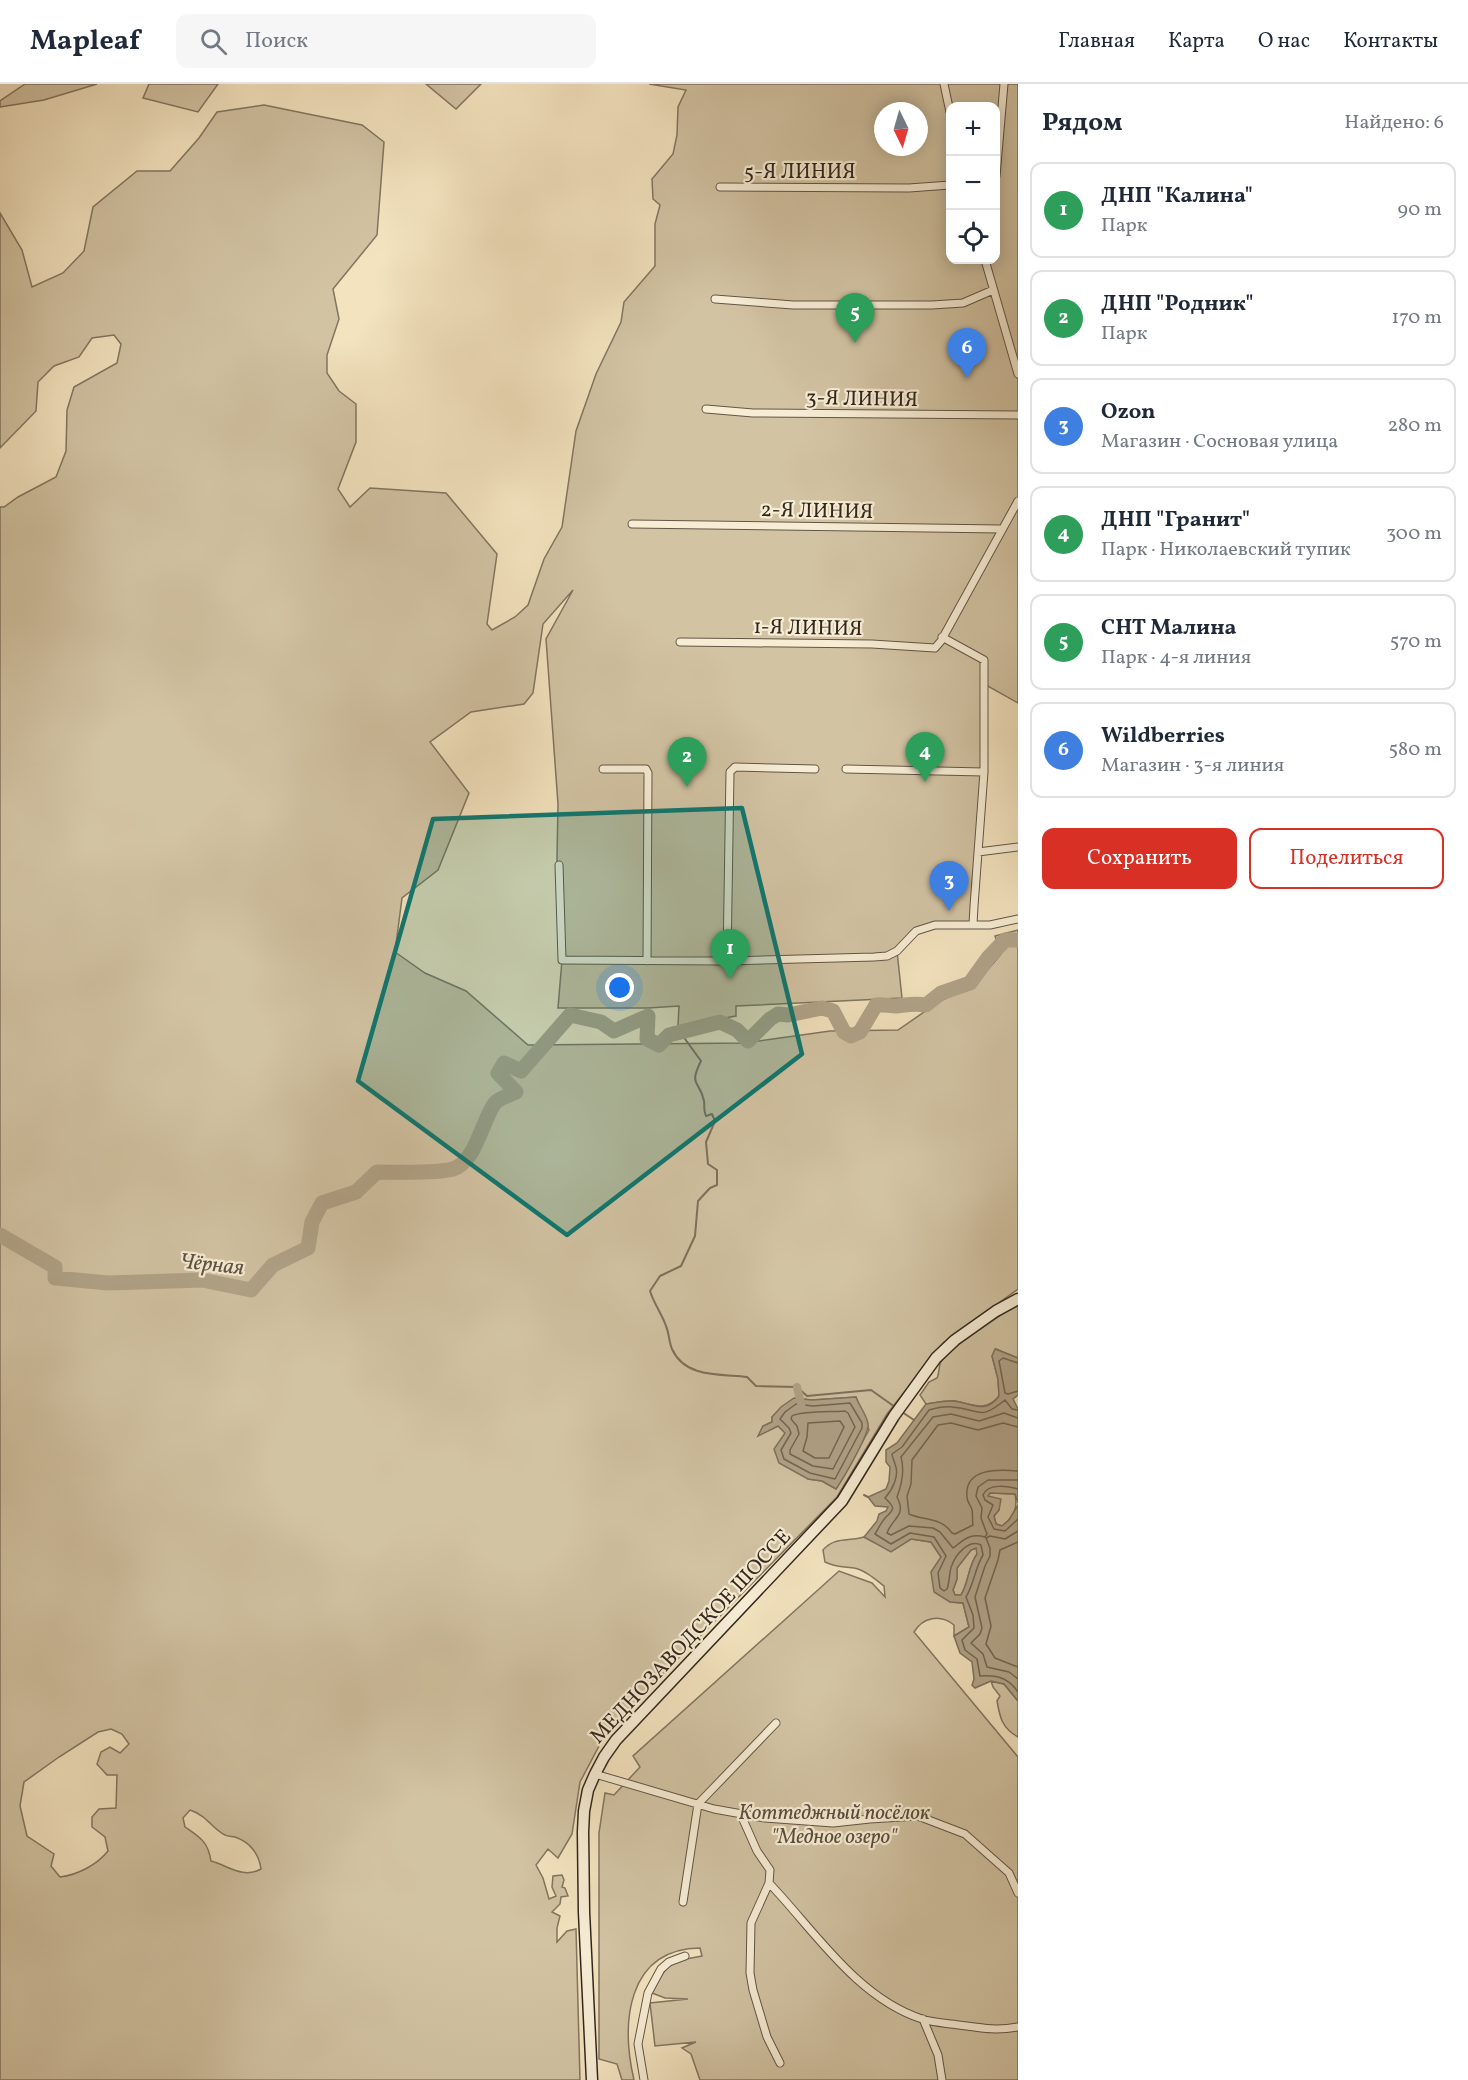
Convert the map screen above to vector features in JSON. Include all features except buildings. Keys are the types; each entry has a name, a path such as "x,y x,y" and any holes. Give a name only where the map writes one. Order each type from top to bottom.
{"main road":[{"name":"МЕДНОЗАВОДСКОЕ ШОССЕ","path":"592,2080 583,1832 588,1790 603,1757 616,1740 842,1500 894,1416 936,1358 955,1340 996,1311 1018,1299"}],"street":[{"path":"944,84 948,102"},
{"path":"998,156 1004,84"},
{"name":"5-Я ЛИНИЯ","path":"720,187 909,188 946,185"},
{"path":"986,264 1018,370"},
{"path":"715,299 794,305 924,306 963,303 993,290"},
{"name":"3-Я ЛИНИЯ","path":"706,409 753,413 1018,415"},
{"path":"973,924 984,772 984,660 942,637 1018,501"},
{"name":"2-Я ЛИНИЯ","path":"632,524 1001,529"},
{"name":"1-Я ЛИНИЯ","path":"680,642 872,644 935,648 942,637"},
{"path":"727,961 730,772 735,767 815,769"},
{"path":"603,769 646,769 648,773 647,961"},
{"path":"846,769 984,772"},
{"path":"978,852 1018,847"},
{"path":"559,865 562,960 727,961 887,956 897,951 916,931 935,925 990,925 1018,919"},
{"path":"683,1902 698,1804 776,1723"},
{"path":"595,1774 741,1815 833,1823 918,1816 965,1834 1008,1873 1018,1893"},
{"path":"741,1815 757,1851 770,1870 769,1883 751,1923 750,1973 767,2037 780,2063"},
{"path":"769,1883 820,1944 887,2003 923,2019 997,2030 1018,2027"},
{"path":"644,2080 638,2044 648,1993 661,1969 669,1962 685,1956"},
{"path":"923,2019 938,2055 942,2080"}],"highlighted area":[{"path":"742,808 802,1054 567,1235 358,1081 433,819"}],"green space":[{"path":"25,84 97,84 44,100 0,107 0,101"},
{"path":"149,84 218,84 198,112 143,98"},
{"path":"426,84 481,84 456,109"},
{"path":"649,84 1018,84 1018,703 986,685 973,924 935,925 916,931 897,951 902,998 736,1006 736,1016 678,1026 679,1006 558,1008 562,960 557,859 558,804 546,639 573,590 543,624 533,693 524,704 471,712 430,742 469,793 438,870 402,898 395,952 425,973 466,991 528,1045 745,1043 830,1031 898,1030 940,1001 974,986 1001,954 995,936 1018,930 1018,1289 943,1343 887,1414 837,1497 607,1731 580,1782 572,1834 558,1858 548,1849 536,1865 543,1878 549,1899 556,1896 552,1887 553,1876 562,1875 564,1880 562,1887 565,1888 568,1896 561,1897 560,1904 552,1912 560,1916 557,1942 567,1931 576,1929 580,2080 0,2080 0,507 4,507 56,477 66,451 67,410 74,387 117,363 121,344 114,335 92,338 79,357 54,366 38,382 36,411 0,448 0,213 22,250 32,287 63,273 84,251 93,207 137,171 170,171 199,138 217,112 264,105 362,125 384,142 377,235 333,289 339,319 327,355 327,373 339,391 356,404 356,442 338,489 350,507 370,488 446,493 497,554 487,624 492,630 515,617 528,605 544,559 562,527 576,431 596,374 621,322 624,302 655,266 655,224 660,205 653,199 652,179 673,154 677,135 678,107 686,90","holes":["856,1397 869,1430 836,1489 822,1481 808,1479 786,1433 778,1426 759,1435 763,1426 772,1422 772,1417 780,1409 796,1401","111,1729 122,1734 129,1744 120,1753 110,1747 101,1752 97,1764 107,1775 117,1775 116,1808 99,1809 92,1817 92,1827 105,1837 108,1851 86,1868 60,1877 51,1866 54,1854 27,1836 20,1806 24,1782 98,1732","190,1810 226,1836 240,1839 256,1854 261,1869 248,1873 211,1861 203,1841 185,1827 183,1818"]},
{"path":"1018,1305 1018,1358 996,1349 992,1356 998,1379 999,1396 984,1406 955,1401 926,1404 920,1395 929,1382 937,1378 944,1358 975,1332"},
{"path":"990,1493 1015,1494 1014,1512 1002,1526 996,1524 994,1516 999,1510 988,1496"},
{"name":"Коттеджный посёлок \"Медное озеро\"","path":"864,1537 891,1551 911,1539 931,1542 941,1557 950,1602 963,1603 969,1627 954,1636 954,1625 938,1618 927,1620 914,1632 1018,1757 1018,2080 700,2080 691,2054 682,2048 696,2042 655,2046 650,2003 688,1999 665,1998 652,1993 670,1966 682,1960 702,1956 700,1948 675,1952 657,1961 643,1975 634,1993 628,2036 634,2080 622,2080 617,2064 599,2059 599,1833 605,1793 614,1795 640,1767 633,1756 839,1571 872,1583 885,1597 884,1586 866,1573 825,1562 823,1550 832,1543"},
{"path":"977,1548 964,1590 961,1595 955,1595 953,1590 957,1579 957,1568 971,1550"},
{"path":"991,1681 1004,1684 1018,1701 1018,1737 1008,1730 1003,1722 997,1701 1000,1696"}],"water":[{"path":"995,1349 1018,1358 1018,1395 1013,1399 1018,1409 1018,1503 1015,1494 990,1493 988,1496 1001,1499 999,1510 994,1516 996,1524 1002,1526 1009,1520 1018,1505 1018,1701 1004,1684 991,1681 975,1688 972,1685 974,1679 972,1662 960,1653 954,1636 969,1627 963,1603 950,1602 934,1592 931,1572 941,1557 931,1542 911,1539 891,1552 864,1537 877,1521 879,1514 886,1511 888,1507 875,1506 868,1497 886,1489 890,1467 886,1462 886,1450 897,1443 926,1404 957,1401 982,1407 993,1402 999,1396 998,1379 992,1356","holes":["976,1548 977,1554 961,1595 955,1595 953,1590 957,1579 957,1568 971,1550"]},
{"path":"856,1397 866,1417 867,1429 865,1437 836,1489 822,1481 808,1479 779,1463 774,1449 785,1433 778,1426 758,1436 763,1426 772,1422 772,1417 781,1407 794,1398 812,1400"}],"waterway":[{"name":"Чёрная","path":"0,1235 55,1267 55,1278 108,1283 202,1280 251,1290 273,1265 308,1248 312,1222 322,1203 356,1192 377,1172 436,1172 461,1165 473,1150 495,1103 516,1092 498,1073 504,1063 521,1071 570,1015 601,1022 614,1031 648,1016 647,1039 659,1045 669,1035 720,1022 737,1030 748,1041 778,1014 788,1015 822,1008 833,1011 844,1032 851,1036 860,1032 876,1005 926,1005 941,993 970,983 988,958 1005,940 1018,940"},
{"path":"680,1032 701,1061 695,1080 702,1094 706,1116 712,1114 715,1121 706,1142 708,1164 717,1170 717,1185 710,1188 698,1201 695,1236 681,1266 660,1276 650,1291 667,1329 672,1349 685,1365 704,1373 747,1377 756,1386 797,1387 807,1396 871,1390 895,1407"},
{"path":"797,1387 802,1408"},
{"path":"902,1412 914,1420"},
{"path":"864,1495 868,1497"}],"place":[{"name":"СНТ Малина","path":"855,343"},
{"name":"Wildberries","path":"967,378"},
{"name":"ДНП \"Гранит\"","path":"925,782"},
{"name":"ДНП \"Родник\"","path":"687,787"},
{"name":"Ozon","path":"949,911"},
{"name":"ДНП \"Калина\"","path":"730,979"}]}
